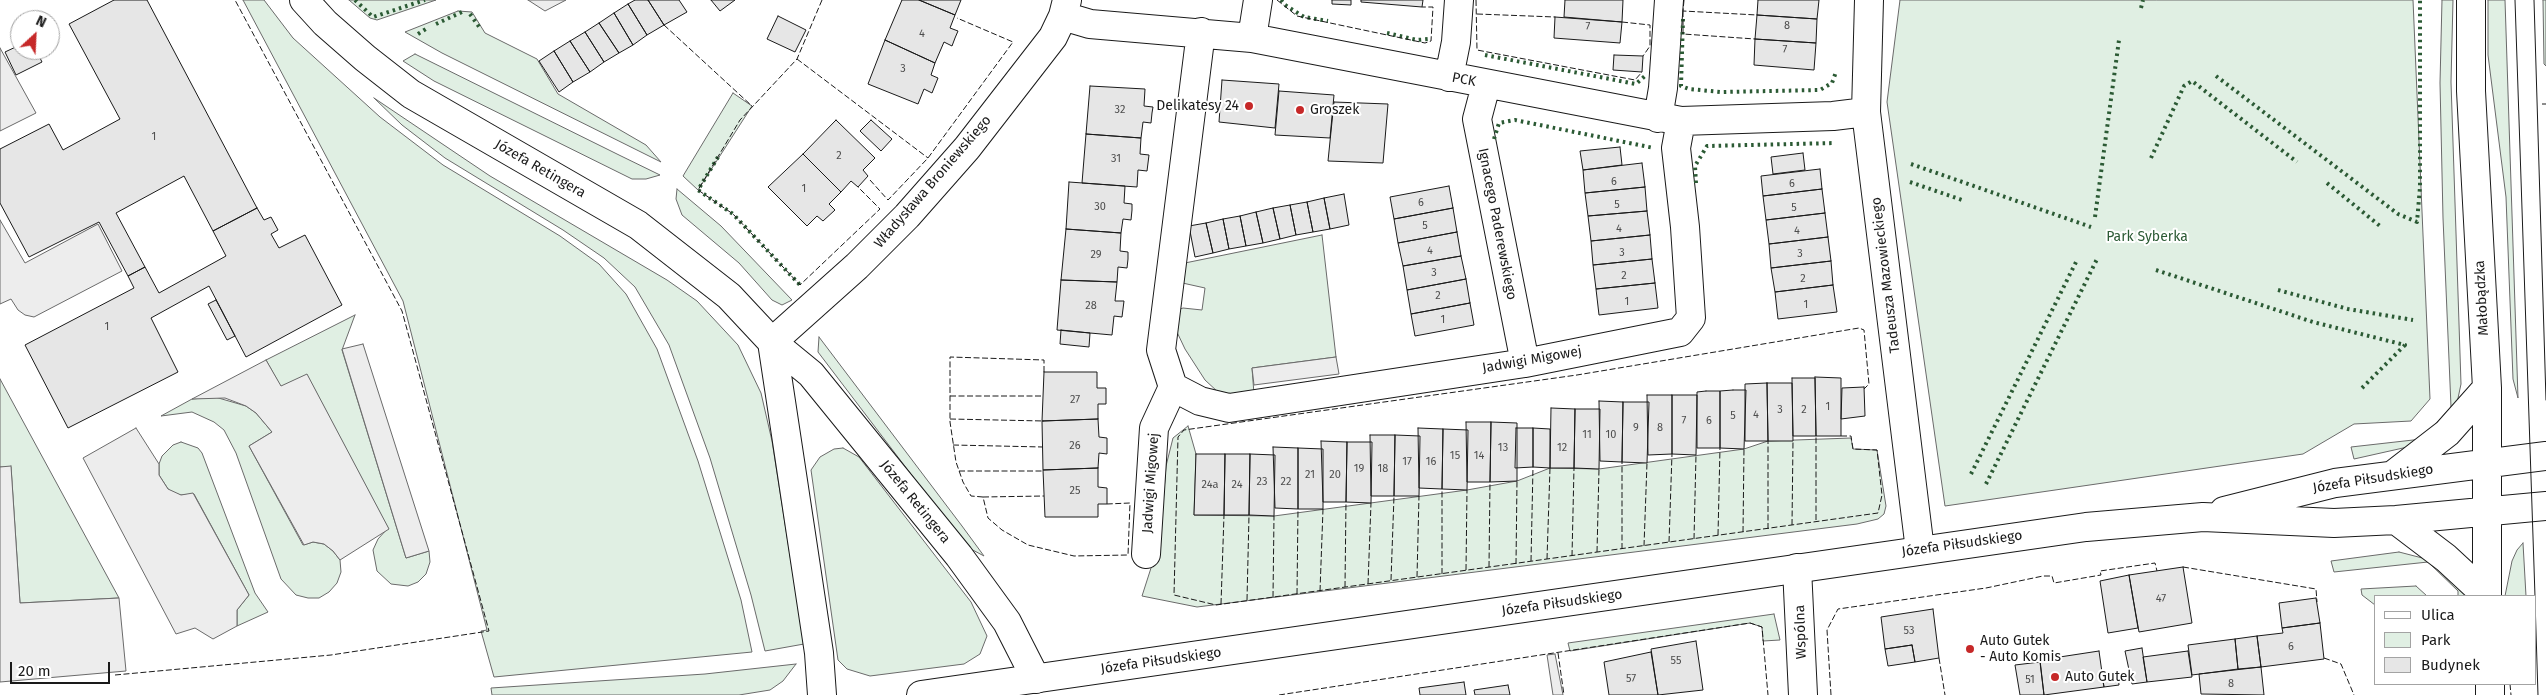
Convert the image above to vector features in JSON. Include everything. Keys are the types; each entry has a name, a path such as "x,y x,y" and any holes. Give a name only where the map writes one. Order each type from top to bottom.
{"street":[{"name":"Józefa Retingera","path":"304,0 325,23 365,58 411,94 638,225 729,296 772,342 811,374 959,556 1007,622 1036,679"},
{"path":"1252,38 1258,0"},
{"path":"1449,77 1456,42 1459,0"},
{"name":"Jadwigi Migowej","path":"1146,554 1154,428 1173,387 1200,401 1229,408 1525,363 1680,332 1690,318 1685,227 1676,148 1664,88 1669,0"},
{"name":"Tadeusza Mazowieckiego","path":"1869,0 1866,112 1920,550"},
{"name":"Małobądzka","path":"2471,0 2471,91 2487,388 2486,595"},
{"name":"Władysława Broniewskiego","path":"772,342 816,305 907,216 972,141 1053,37 1065,8"},
{"name":"PCK","path":"1065,8 1090,24 1201,32 1252,38 1486,85 1669,119 1833,116 1866,112"},
{"path":"1173,387 1161,350 1185,176 1201,32"},
{"name":"Ignacego Paderewskiego","path":"1486,85 1477,118 1525,363"},
{"path":"772,342 819,653 822,695"},
{"path":"2394,474 2447,433 2487,388"},
{"name":"Józefa Piłsudskiego","path":"2203,517 2288,493 2394,474 2546,456"},
{"name":"Józefa Piłsudskiego","path":"921,695 2086,527 2203,517 2325,523 2396,520 2486,510 2546,506"},
{"path":"2396,520 2446,558 2485,595"},
{"name":"Wspólna","path":"1797,568 1803,695"}],"green space":[{"path":"243,0 264,0 293,38 380,117 443,165 560,236 599,264 626,294 657,349 698,461 741,600 752,652 494,677 481,631 487,630 403,301"},
{"path":"349,0 436,0 377,20 370,18"},
{"name":"Park Syberka","path":"1900,0 2413,0 2430,399 2411,421 2354,424 2303,454 1945,506 1887,102"},
{"path":"2442,0 2453,0 2451,82 2461,384 2457,403 2449,418 2428,439 2412,446 2354,459 2351,447 2422,439 2451,407 2443,218 2440,83"},
{"path":"2488,0 2505,0 2518,398 2513,379 2506,197 2488,55"},
{"path":"2543,0 2546,0 2546,66 2544,64"},
{"path":"458,11 472,12 485,33 537,59 558,94 646,145 661,162 442,53 405,32"},
{"path":"415,54 660,175 646,179 632,179 434,81 403,61"},
{"path":"733,93 752,106 698,190 683,176"},
{"path":"374,98 490,176 667,280 697,301 738,345 761,393 772,441 804,644 765,651 751,595 710,458 669,345 635,287 604,258 563,230 445,158 402,125"},
{"path":"677,189 721,226 792,300 782,305 772,300 739,263 682,215 676,199"},
{"path":"1322,235 1336,357 1252,368 1254,394 1249,397 1218,392 1205,380 1185,349 1176,330 1175,311 1183,308 1202,310 1205,288 1178,282 1180,264"},
{"path":"355,315 342,350 406,558 429,551 430,562 426,574 418,582 408,586 391,584 377,571 373,550 378,539 388,528 307,375 281,387 266,360"},
{"path":"819,337 984,556 969,548 958,536 818,352"},
{"path":"0,379 119,598 20,603 11,467 0,467"},
{"path":"215,397 246,406 256,413 272,432 249,446 303,545 313,542 324,544 340,560 341,572 337,583 329,592 319,598 296,595 281,579 236,453 224,430 214,422 192,412 161,416 192,399"},
{"path":"1188,426 1196,454 1194,515 1274,516 1467,490 1517,481 1550,468 1599,469 1744,449 1768,441 1851,438 1853,449 1877,450 1886,506 1884,514 1878,519 1857,524 1197,607 1142,596 1160,540 1166,466 1173,438"},
{"path":"181,442 198,448 202,453 255,593 268,612 237,626 237,610 249,595 194,494 181,495 174,493 168,489 159,475 159,464 162,456 173,445"},
{"path":"843,448 859,457 971,602 987,636 980,654 964,664 870,676 847,669 838,660 811,470 820,457 834,449"},
{"path":"2523,543 2526,595 2505,595 2512,561"},
{"path":"2399,552 2434,561 2451,575 2465,595 2458,595 2458,591 2428,562 2334,572 2331,561"},
{"path":"2416,586 2426,595 2374,595 2374,604 2362,595 2361,589"},
{"path":"1774,614 1780,640 1763,641 1762,627 1750,623 1570,651 1568,643"},
{"path":"796,664 783,681 770,690 739,695 492,695 491,688 705,674"}],"shaded area":[{"path":"528,0 566,0 545,11"},
{"path":"0,48 36,113 0,131"},
{"path":"0,220 25,263 98,224 122,271 34,317 25,315 18,310 11,299 0,304"},
{"path":"363,344 429,551 406,558 342,349"},
{"path":"1336,357 1339,374 1254,385 1252,368"},
{"path":"266,360 281,386 307,374 389,529 340,560 324,544 313,542 304,545 249,446 272,432 256,413 246,406 225,398 192,399"},
{"path":"136,428 159,464 159,475 168,489 181,495 193,493 249,595 237,610 237,626 213,639 195,628 176,634 83,458"},
{"path":"11,466 20,603 119,598 126,671 0,682 0,467"},
{"path":"1555,654 1563,695 1553,695 1547,655"}],"building":[{"path":"114,0 147,0 257,208 213,231 184,176 116,213 145,267 128,276 99,222 29,257 0,203 0,149 49,124 63,150 120,119 69,24"},
{"path":"635,0 648,0 664,25 647,35 628,4"},
{"path":"648,0 679,0 687,12 664,25"},
{"path":"711,0 735,0 720,11"},
{"path":"902,0 919,0 955,15 950,28 958,31 952,46 944,42 935,63 885,40"},
{"path":"919,0 961,0 955,15"},
{"path":"1332,0 1351,0 1351,5 1332,4"},
{"path":"1361,0 1423,0 1422,7 1361,2"},
{"path":"1565,0 1623,0 1622,22 1564,17"},
{"path":"1758,0 1819,0 1817,19 1757,15"},
{"path":"628,4 647,35 633,45 614,13"},
{"path":"614,13 633,45 619,53 599,23"},
{"path":"1757,15 1817,19 1816,43 1755,39"},
{"path":"778,16 806,30 795,52 767,39"},
{"path":"1555,17 1622,22 1620,43 1554,38"},
{"path":"599,23 619,53 604,62 585,32"},
{"path":"585,32 604,62 590,72 570,41"},
{"path":"1755,39 1816,43 1814,70 1754,65"},
{"path":"885,40 935,63 931,75 938,78 932,93 924,89 918,104 868,84"},
{"path":"570,41 590,72 573,82 554,51"},
{"path":"10,50 10,60 41,60 42,62 16,75 5,52"},
{"path":"554,51 573,82 559,92 539,61"},
{"path":"1614,55 1643,56 1642,72 1613,70"},
{"name":"Delikatesy 24","path":"1222,80 1279,84 1275,128 1219,122"},
{"path":"1090,86 1145,89 1144,106 1153,107 1151,123 1143,122 1141,138 1086,134"},
{"path":"1279,91 1334,95 1330,138 1275,135"},
{"path":"1334,102 1388,104 1383,163 1328,161"},
{"path":"836,120 875,158 863,170 868,176 858,187 851,181 841,192 803,154"},
{"path":"871,120 892,139 881,151 860,131"},
{"path":"1086,134 1141,138 1140,154 1149,155 1147,171 1138,170 1137,187 1082,183"},
{"path":"1620,147 1622,165 1583,170 1580,151"},
{"path":"1803,153 1805,170 1773,174 1771,157"},
{"path":"803,154 841,192 829,204 835,210 823,221 817,216 807,226 768,187"},
{"path":"1642,163 1645,187 1585,193 1583,170"},
{"path":"1820,169 1822,189 1763,196 1761,176"},
{"path":"1069,182 1125,186 1124,203 1132,204 1132,210 1131,220 1123,219 1121,233 1066,229"},
{"path":"1449,186 1453,208 1394,219 1390,197"},
{"path":"1645,187 1647,211 1588,216 1585,193"},
{"path":"1822,189 1825,213 1766,220 1763,196"},
{"path":"1344,194 1349,225 1330,229 1324,198"},
{"path":"1324,198 1330,229 1313,232 1307,202"},
{"path":"1307,202 1313,232 1296,235 1290,205"},
{"path":"1290,205 1296,235 1280,239 1273,208"},
{"path":"257,208 264,220 271,217 278,230 271,234 279,248 305,235 342,305 246,357 209,286 151,318 178,372 68,428 25,345 134,288 128,276 145,267 159,293 226,256 213,231"},
{"path":"1273,208 1280,239 1263,243 1256,212"},
{"path":"1453,208 1457,232 1398,243 1394,219"},
{"path":"1647,211 1650,235 1591,241 1588,216"},
{"path":"1256,212 1263,243 1246,246 1240,216"},
{"path":"1825,213 1828,237 1769,244 1766,220"},
{"path":"1240,216 1246,246 1229,249 1223,219"},
{"path":"1223,219 1229,249 1213,253 1206,223"},
{"path":"1206,223 1213,253 1195,257 1189,226"},
{"path":"1066,229 1121,233 1120,251 1128,252 1128,259 1127,268 1118,267 1117,282 1061,280"},
{"path":"1457,232 1461,256 1403,266 1398,243"},
{"path":"1650,235 1652,259 1593,265 1591,241"},
{"path":"1828,237 1831,261 1771,268 1769,244"},
{"path":"1461,256 1466,279 1407,290 1403,266"},
{"path":"1652,259 1655,283 1596,289 1593,265"},
{"path":"1831,261 1833,285 1775,292 1771,268"},
{"path":"1466,279 1470,303 1411,314 1407,290"},
{"path":"1061,280 1117,282 1115,301 1124,301 1122,317 1114,316 1112,335 1057,330"},
{"path":"1655,283 1658,308 1599,315 1596,289"},
{"path":"1833,285 1837,312 1778,319 1775,292"},
{"path":"216,300 235,336 227,340 208,304"},
{"path":"1470,303 1474,325 1415,336 1411,314"},
{"path":"1061,330 1090,333 1089,347 1060,344"},
{"path":"1044,372 1097,372 1097,388 1106,388 1106,404 1098,404 1098,419 1042,421"},
{"path":"1815,377 1841,378 1841,436 1816,436"},
{"path":"1792,378 1815,378 1816,436 1793,436"},
{"path":"1767,383 1792,383 1793,441 1768,441"},
{"path":"1767,383 1768,441 1745,441 1745,384"},
{"path":"1864,387 1865,416 1841,419 1842,388"},
{"path":"1746,390 1744,449 1720,448 1720,391"},
{"path":"1720,391 1720,448 1697,448 1697,392"},
{"path":"1647,395 1672,395 1672,454 1648,455"},
{"path":"1672,395 1697,395 1696,455 1672,454"},
{"path":"1599,401 1623,402 1622,462 1600,461"},
{"path":"1623,402 1649,402 1647,463 1622,462"},
{"path":"1551,408 1575,409 1574,468 1550,468"},
{"path":"1575,409 1600,409 1599,469 1574,468"},
{"path":"1098,419 1099,437 1107,438 1107,454 1099,453 1098,468 1043,470 1042,421"},
{"path":"1466,422 1491,422 1490,482 1467,482"},
{"path":"1491,422 1517,423 1517,481 1490,482"},
{"path":"1418,428 1443,429 1442,489 1419,488"},
{"path":"1516,428 1533,428 1533,467 1515,468"},
{"path":"1533,428 1550,429 1550,468 1533,467"},
{"path":"1443,429 1468,430 1467,490 1442,489"},
{"path":"1370,435 1395,435 1394,496 1371,496"},
{"path":"1395,435 1420,436 1419,496 1394,496"},
{"path":"1321,441 1347,442 1346,502 1323,502"},
{"path":"1347,442 1372,442 1371,503 1346,502"},
{"path":"1273,447 1298,448 1298,509 1275,508"},
{"path":"1298,448 1323,449 1323,509 1298,509"},
{"path":"1196,454 1225,454 1224,515 1194,515"},
{"path":"1225,454 1250,454 1249,515 1224,515"},
{"path":"1250,454 1275,455 1274,516 1249,515"},
{"path":"1098,468 1098,487 1107,488 1107,504 1098,504 1098,517 1045,517 1043,470"},
{"path":"2183,567 2192,623 2139,632 2129,575"},
{"path":"2129,575 2138,628 2108,633 2100,581"},
{"path":"2316,598 2320,623 2282,628 2279,603"},
{"path":"1933,609 1939,658 1915,662 1912,645 1885,649 1881,617"},
{"path":"2320,623 2324,659 2261,667 2257,636 2283,633 2282,628"},
{"path":"2257,636 2261,667 2238,669 2235,639"},
{"path":"2235,639 2238,669 2192,675 2188,645"},
{"path":"1696,641 1703,690 1658,695 1651,649"},
{"path":"1912,645 1915,662 1888,666 1885,649"},
{"path":"2142,648 2147,682 2132,684 2125,651"},
{"path":"2099,651 2104,687 2044,695 2040,660"},
{"path":"2188,651 2192,677 2147,682 2143,657"},
{"path":"1651,652 1658,695 1609,695 1604,662"},
{"path":"2040,662 2044,695 2020,695 2015,665"},
{"path":"2261,667 2264,695 2201,694 2199,674"},
{"path":"2118,674 2119,685 2104,687 2102,677"},
{"path":"1464,682 1466,695 1420,695 1419,688"},
{"path":"1508,685 1510,695 1475,695 1474,690"}],"tram line":[{"path":"2515,0 2535,595"},
{"path":"2534,0 2546,400"},
{"path":"2536,632 2538,695"}],"hedge":[{"path":"355,0 373,17 425,0"},
{"path":"1281,0 1285,5 1304,17 1328,21"},
{"path":"2141,8 2143,0"},
{"path":"2216,76 2398,214 2417,222 2420,187 2420,0"},
{"path":"436,24 462,12"},
{"path":"470,14 480,28"},
{"path":"1683,19 1681,86 1689,89 1721,92 1820,90 1832,83 1836,72"},
{"path":"418,34 429,27"},
{"path":"1387,33 1417,40 1429,39"},
{"path":"2095,217 2119,40"},
{"path":"1485,55 1636,84 1646,75"},
{"path":"2151,158 2184,86 2192,81 2297,162"},
{"path":"1494,139 1499,123 1515,120 1654,148"},
{"path":"1696,183 1695,166 1707,146 1835,143"},
{"path":"718,157 698,190 733,214 800,285"},
{"path":"1911,164 2091,227"},
{"path":"1910,182 1965,201"},
{"path":"2327,183 2380,226"},
{"path":"1986,484 2098,257"},
{"path":"1971,474 2076,262"},
{"path":"2156,270 2313,322 2405,345 2362,388"},
{"path":"2278,290 2348,309 2413,320"}],"fence":[{"path":"115,675 331,655 489,631 402,311 235,0"},
{"path":"822,0 797,59 740,120 698,190 733,214 800,285 880,209 858,187"},
{"path":"1277,0 1297,16 1425,43 1431,41 1433,7 1422,7"},
{"path":"1476,0 1477,50 1635,80 1642,72"},
{"path":"1684,0 1683,11 1757,15"},
{"path":"1683,11 1683,34 1755,39"},
{"path":"1477,14 1555,17"},
{"path":"870,180 888,200 928,158 1013,42 957,18"},
{"path":"1622,22 1650,25 1650,46 1643,56"},
{"path":"664,25 752,106"},
{"path":"797,59 928,158"},
{"path":"1841,436 1851,436 1853,449 1877,450 1882,495 1878,513 1216,605 1174,595 1178,437 1184,430 1577,375 1859,328 1864,330 1869,384 1864,389"},
{"path":"1044,372 1044,360 950,357 950,422 956,462 963,482 971,496 983,497 988,518 1002,530 1028,545 1074,556 1128,555 1130,503 1107,504"},
{"path":"950,396 1043,396"},
{"path":"950,419 1044,421"},
{"path":"1816,436 1816,520"},
{"path":"1768,441 1768,529"},
{"path":"1792,525 1793,441"},
{"path":"953,445 1043,447"},
{"path":"1718,535 1720,448"},
{"path":"1743,532 1744,449"},
{"path":"1669,542 1672,454"},
{"path":"1694,539 1696,455"},
{"path":"1622,462 1622,549"},
{"path":"1644,546 1647,463"},
{"path":"1531,561 1533,467"},
{"path":"1547,559 1550,468"},
{"path":"1572,556 1574,468"},
{"path":"1597,552 1599,469"},
{"path":"959,471 1043,471"},
{"path":"1516,564 1517,481"},
{"path":"1489,567 1490,482"},
{"path":"1442,489 1442,574"},
{"path":"1466,570 1467,490"},
{"path":"983,497 1044,496"},
{"path":"1391,580 1394,496"},
{"path":"1417,577 1419,496"},
{"path":"1345,587 1346,502"},
{"path":"1368,584 1371,503"},
{"path":"1297,594 1298,509"},
{"path":"1320,591 1323,509"},
{"path":"1221,604 1224,515"},
{"path":"1247,600 1249,515"},
{"path":"1273,597 1274,516"},
{"path":"1831,695 1827,630 1838,609 1986,588 2043,576 2052,576 2054,583 2101,575 2100,571 2155,563 2157,571"},
{"path":"2183,567 2316,589 2317,602"},
{"path":"1279,695 1750,623 1762,627 1768,695"},
{"path":"1558,653 1564,695"},
{"path":"1939,658 1945,695"},
{"path":"2324,658 2341,664 2354,695"},
{"path":"2510,685 2511,695"}],"place":[{"name":"Delikatesy 24","path":"1249,106"},
{"name":"Groszek","path":"1300,110"},
{"name":"Auto Gutek - Auto Komis","path":"1970,649"},
{"name":"Auto Gutek","path":"2055,677"}]}
